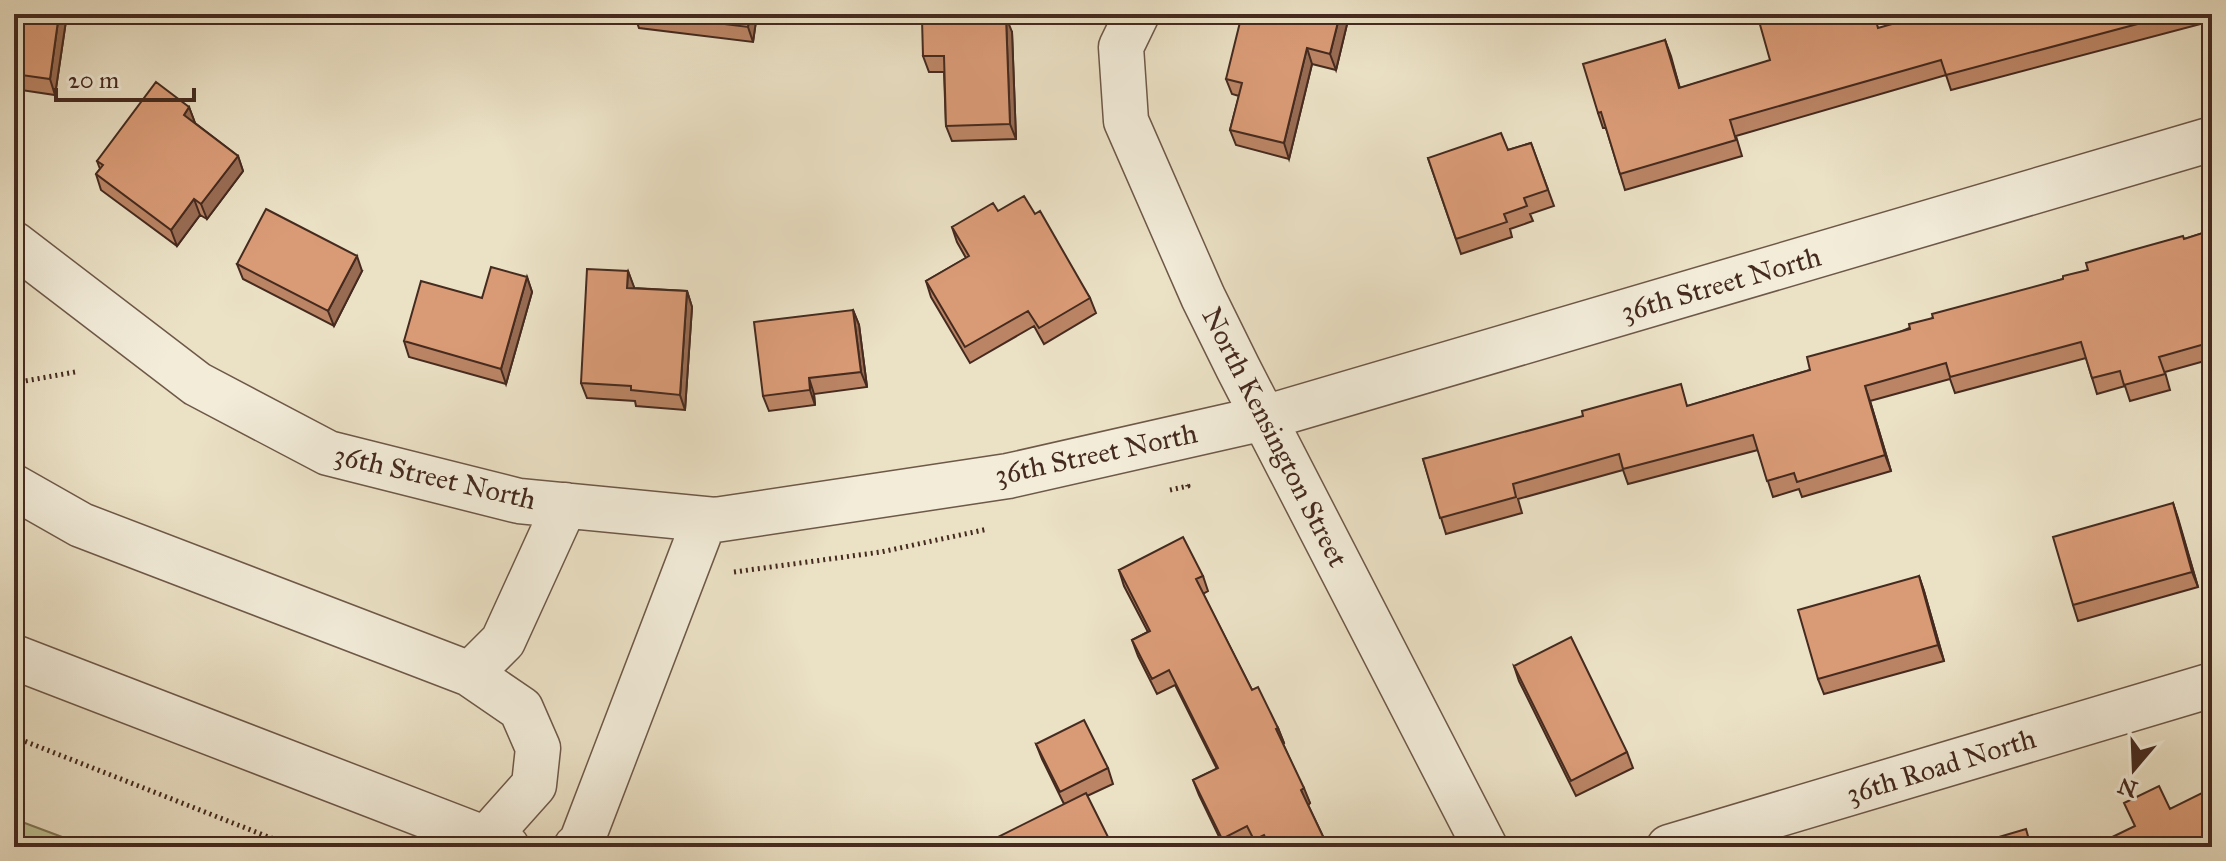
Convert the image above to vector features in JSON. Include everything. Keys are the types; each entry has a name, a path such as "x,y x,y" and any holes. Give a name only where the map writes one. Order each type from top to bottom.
{"street":[{"name":"North Kensington Street","path":"1137,14 1121,47 1126,121 1203,297 1485,847"},
{"name":"36th Street North","path":"14,244 197,384 328,453 519,501 715,520 1008,476 1264,418 2212,139"},
{"path":"14,487 81,525 470,674 521,709 538,748 534,785 496,844 14,657"},
{"path":"470,674 503,641 565,505"},
{"path":"576,847 581,843 705,519"},
{"name":"36th Road North","path":"1669,847 2212,685"}],"path":[{"path":"14,383 75,372"},
{"path":"14,737 294,847"}],"green space":[{"path":"14,819 89,847 14,847"}],"building":[{"path":"14,14 59,14 50,79 14,74"},
{"path":"643,14 750,14 748,27"},
{"path":"1242,14 1340,14 1330,54 1307,48 1284,143 1230,130 1242,83 1226,79"},
{"path":"1757,14 1874,14 1878,28 1927,14 2175,14 1946,75 1941,60 1730,120 1736,140 1620,174 1583,64 1665,40 1679,88 1770,60"},
{"path":"1006,17 1010,124 946,126 944,56 923,56 922,19"},
{"path":"156,82 189,107 184,115 238,156 201,204 194,199 171,230 96,174 103,165 97,161"},
{"path":"1501,133 1508,150 1531,143 1548,190 1524,198 1527,206 1504,214 1507,222 1456,239 1428,158"},
{"path":"1024,196 1035,214 1040,211 1090,298 1039,328 1028,311 965,347 926,281 969,256 952,227 993,203 998,211"},
{"path":"266,209 357,256 328,311 237,264"},
{"path":"2212,230 2212,342 2159,357 2165,374 2124,385 2120,371 2092,378 2081,342 1950,377 1946,363 1865,386 1885,455 1797,482 1794,473 1767,481 1753,435 1623,469 1619,454 1513,484 1516,497 1440,518 1423,459 1583,416 1582,411 1681,384 1687,406 1810,370 1807,357 1910,329 1909,324 1933,318 1932,314 2063,279 2063,276 2088,270 2086,263"},
{"path":"491,267 527,277 501,369 404,341 421,281 482,298"},
{"path":"587,269 628,271 627,288 687,291 680,395 631,390 631,386 581,383"},
{"path":"853,310 861,372 809,378 810,390 763,396 754,322"},
{"path":"2173,503 2192,572 2073,605 2053,537"},
{"path":"1183,537 1203,576 1196,579 1252,690 1258,687 1328,847 1270,847 1264,835 1254,840 1247,826 1222,839 1193,780 1218,768 1169,670 1152,679 1132,640 1150,631 1119,570"},
{"path":"1919,576 1938,645 1818,679 1798,610"},
{"path":"1571,637 1627,752 1571,781 1514,666"},
{"path":"1084,720 1108,768 1060,792 1036,744"},
{"path":"2159,786 2170,809 2212,788 2212,847 2105,847 2102,842 2135,826 2124,803"},
{"path":"1086,793 1113,847 978,847"},
{"path":"2026,829 2031,847 1965,847"}]}
